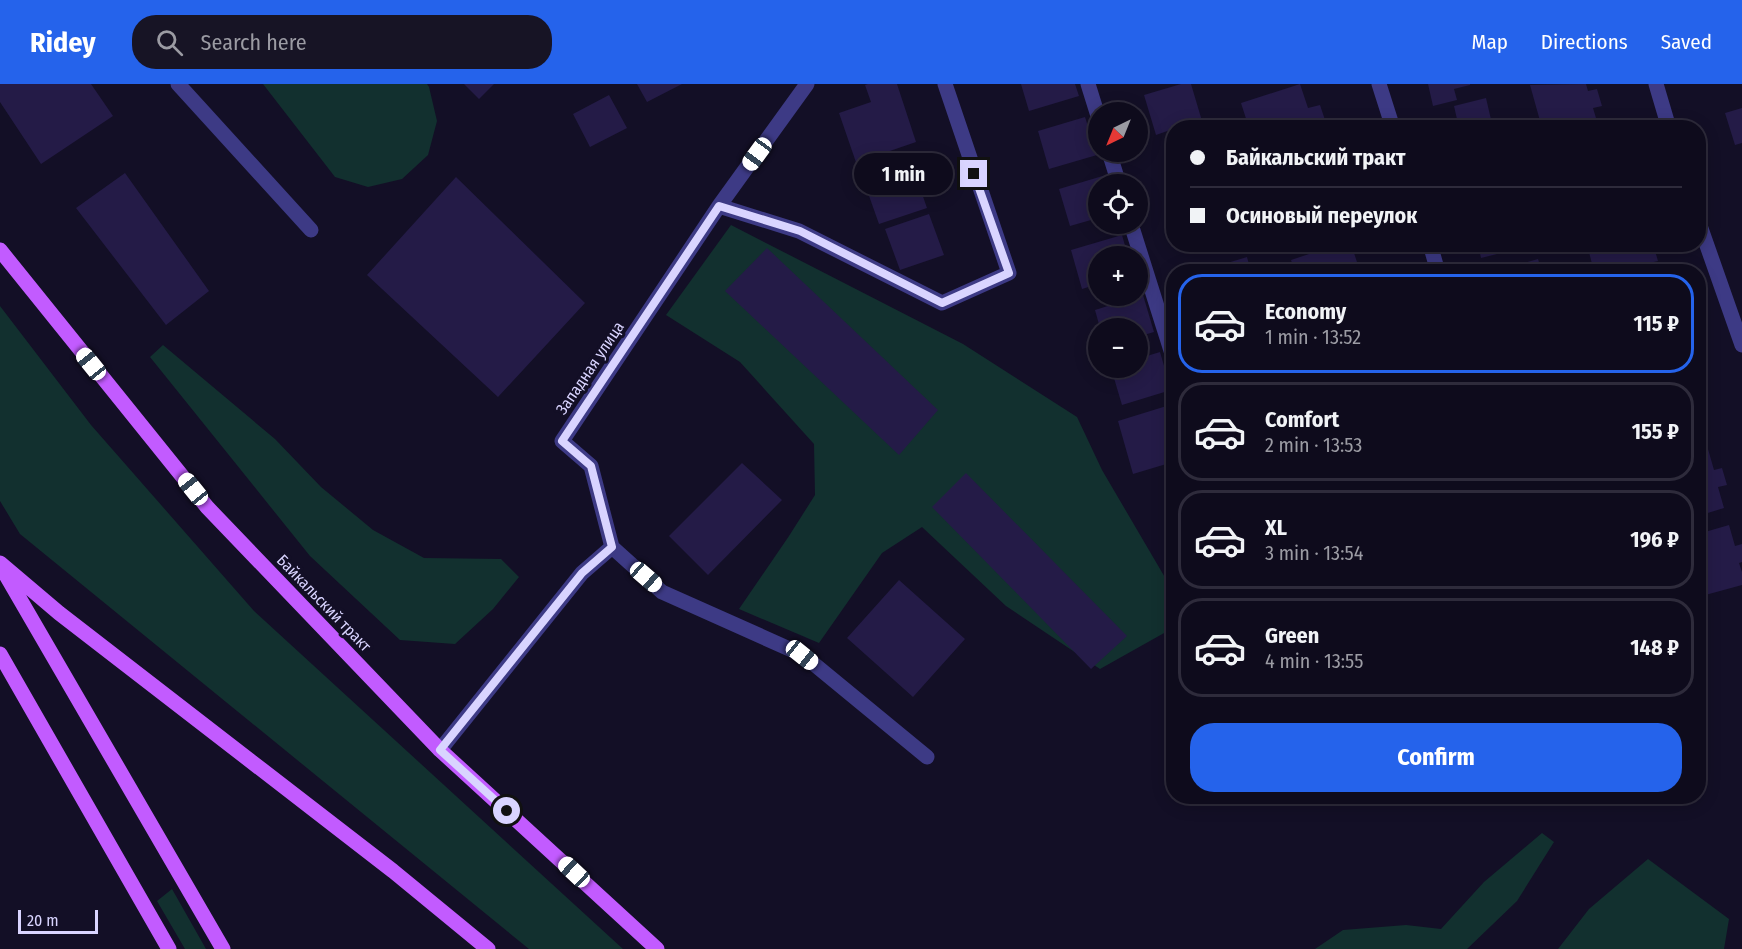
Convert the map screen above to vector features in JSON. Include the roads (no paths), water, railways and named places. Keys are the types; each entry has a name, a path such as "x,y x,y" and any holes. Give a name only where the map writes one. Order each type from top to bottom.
{"main road":[{"name":"Байкальский тракт","path":"0,250 207,507 440,750 657,949"},
{"path":"0,564 59,613 393,871 488,949"},
{"path":"0,564 223,949"},
{"path":"0,654 169,949"}],"street":[{"path":"178,84 310,230"},
{"name":"Западная улица","path":"612,547 591,466 562,441 719,206 807,84"},
{"path":"719,206 800,231 942,303 1009,273 945,84"},
{"path":"1088,84 1094,102"},
{"path":"1379,84 1390,120"},
{"path":"1656,84 1667,120"},
{"path":"1134,234 1166,335"},
{"path":"1706,243 1742,345"},
{"path":"440,750 582,573 612,547 662,592 802,655 927,757"}]}
